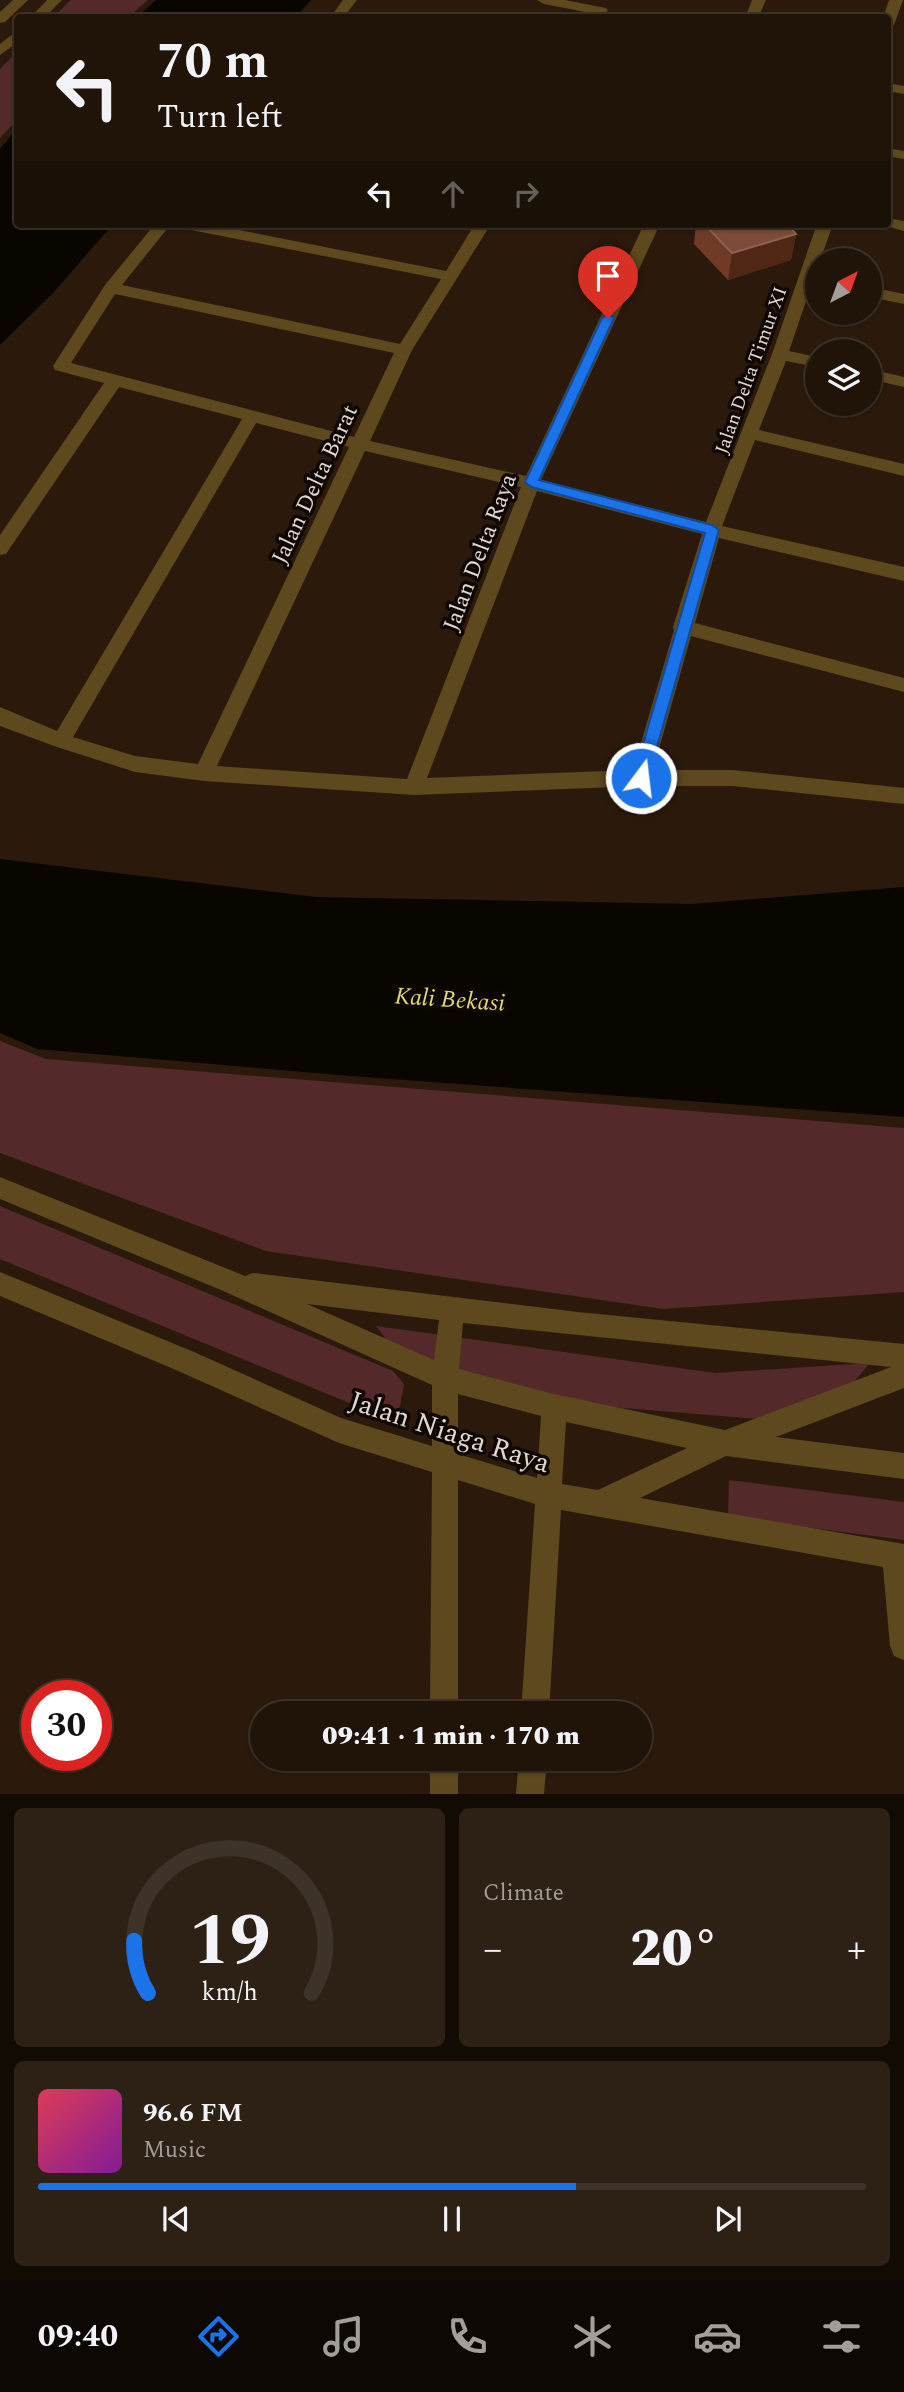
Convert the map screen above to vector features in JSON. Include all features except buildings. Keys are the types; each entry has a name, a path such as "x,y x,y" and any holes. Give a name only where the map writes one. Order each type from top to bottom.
{"street":[{"path":"1,18 21,0"},
{"path":"40,14 55,0"},
{"path":"339,14 350,0"},
{"path":"544,0 602,9"},
{"path":"0,51 14,38"},
{"path":"160,228 111,288 60,363 64,367 359,444 531,482 712,530 904,574"},
{"path":"206,228 449,276"},
{"name":"Jalan Delta Barat","path":"204,773 404,350 480,228"},
{"name":"Jalan Delta Raya","path":"414,787 531,482 650,228"},
{"name":"Jalan Delta Timur XI","path":"819,248 824,228"},
{"path":"111,288 404,350"},
{"path":"882,294 904,299"},
{"name":"Jalan Delta Timur XI","path":"641,778 682,627 712,530 805,295"},
{"path":"780,354 805,359"},
{"path":"882,377 904,382"},
{"path":"0,549 114,381"},
{"path":"61,741 252,416"},
{"path":"749,433 904,470"},
{"path":"682,627 904,685"},
{"path":"0,715 8,722 135,764 204,773 414,787 641,778 733,778 904,796"},
{"path":"0,1188 230,1282 445,1378 554,1407 725,1443 904,1466"},
{"path":"230,1282 647,1334 904,1356"},
{"name":"Jalan Niaga Raya","path":"0,1284 185,1361 339,1430 446,1464 549,1495 597,1505 900,1557"},
{"path":"444,1701 445,1378 452,1311"},
{"path":"597,1505 725,1443 904,1375"},
{"path":"536,1701 554,1407"},
{"path":"900,1557 904,1646"},
{"path":"444,1771 444,1794"},
{"path":"530,1794 532,1771"}],"shaded area":[{"path":"71,0 148,0 132,14 56,14"},
{"path":"14,55 14,123 0,138 0,69"},
{"path":"0,1041 46,1059 904,1128 904,1292 663,1309 266,1251 0,1153"},
{"path":"0,1206 393,1371 404,1384 400,1406 393,1421 0,1259"},
{"path":"376,1326 715,1373 870,1363 846,1391 771,1420 525,1400 388,1342"},
{"path":"729,1480 904,1502 904,1540 728,1517"}],"water":[{"path":"156,0 311,0 299,14 140,14"},
{"path":"14,132 14,228 110,228 54,292 0,345 0,149"},
{"name":"Kali Bekasi","path":"0,859 316,897 692,904 904,887 904,1117 351,1076 37,1049 0,1033"}],"route":[{"path":"608,318 531,482 712,530 682,627 641,778"}]}
